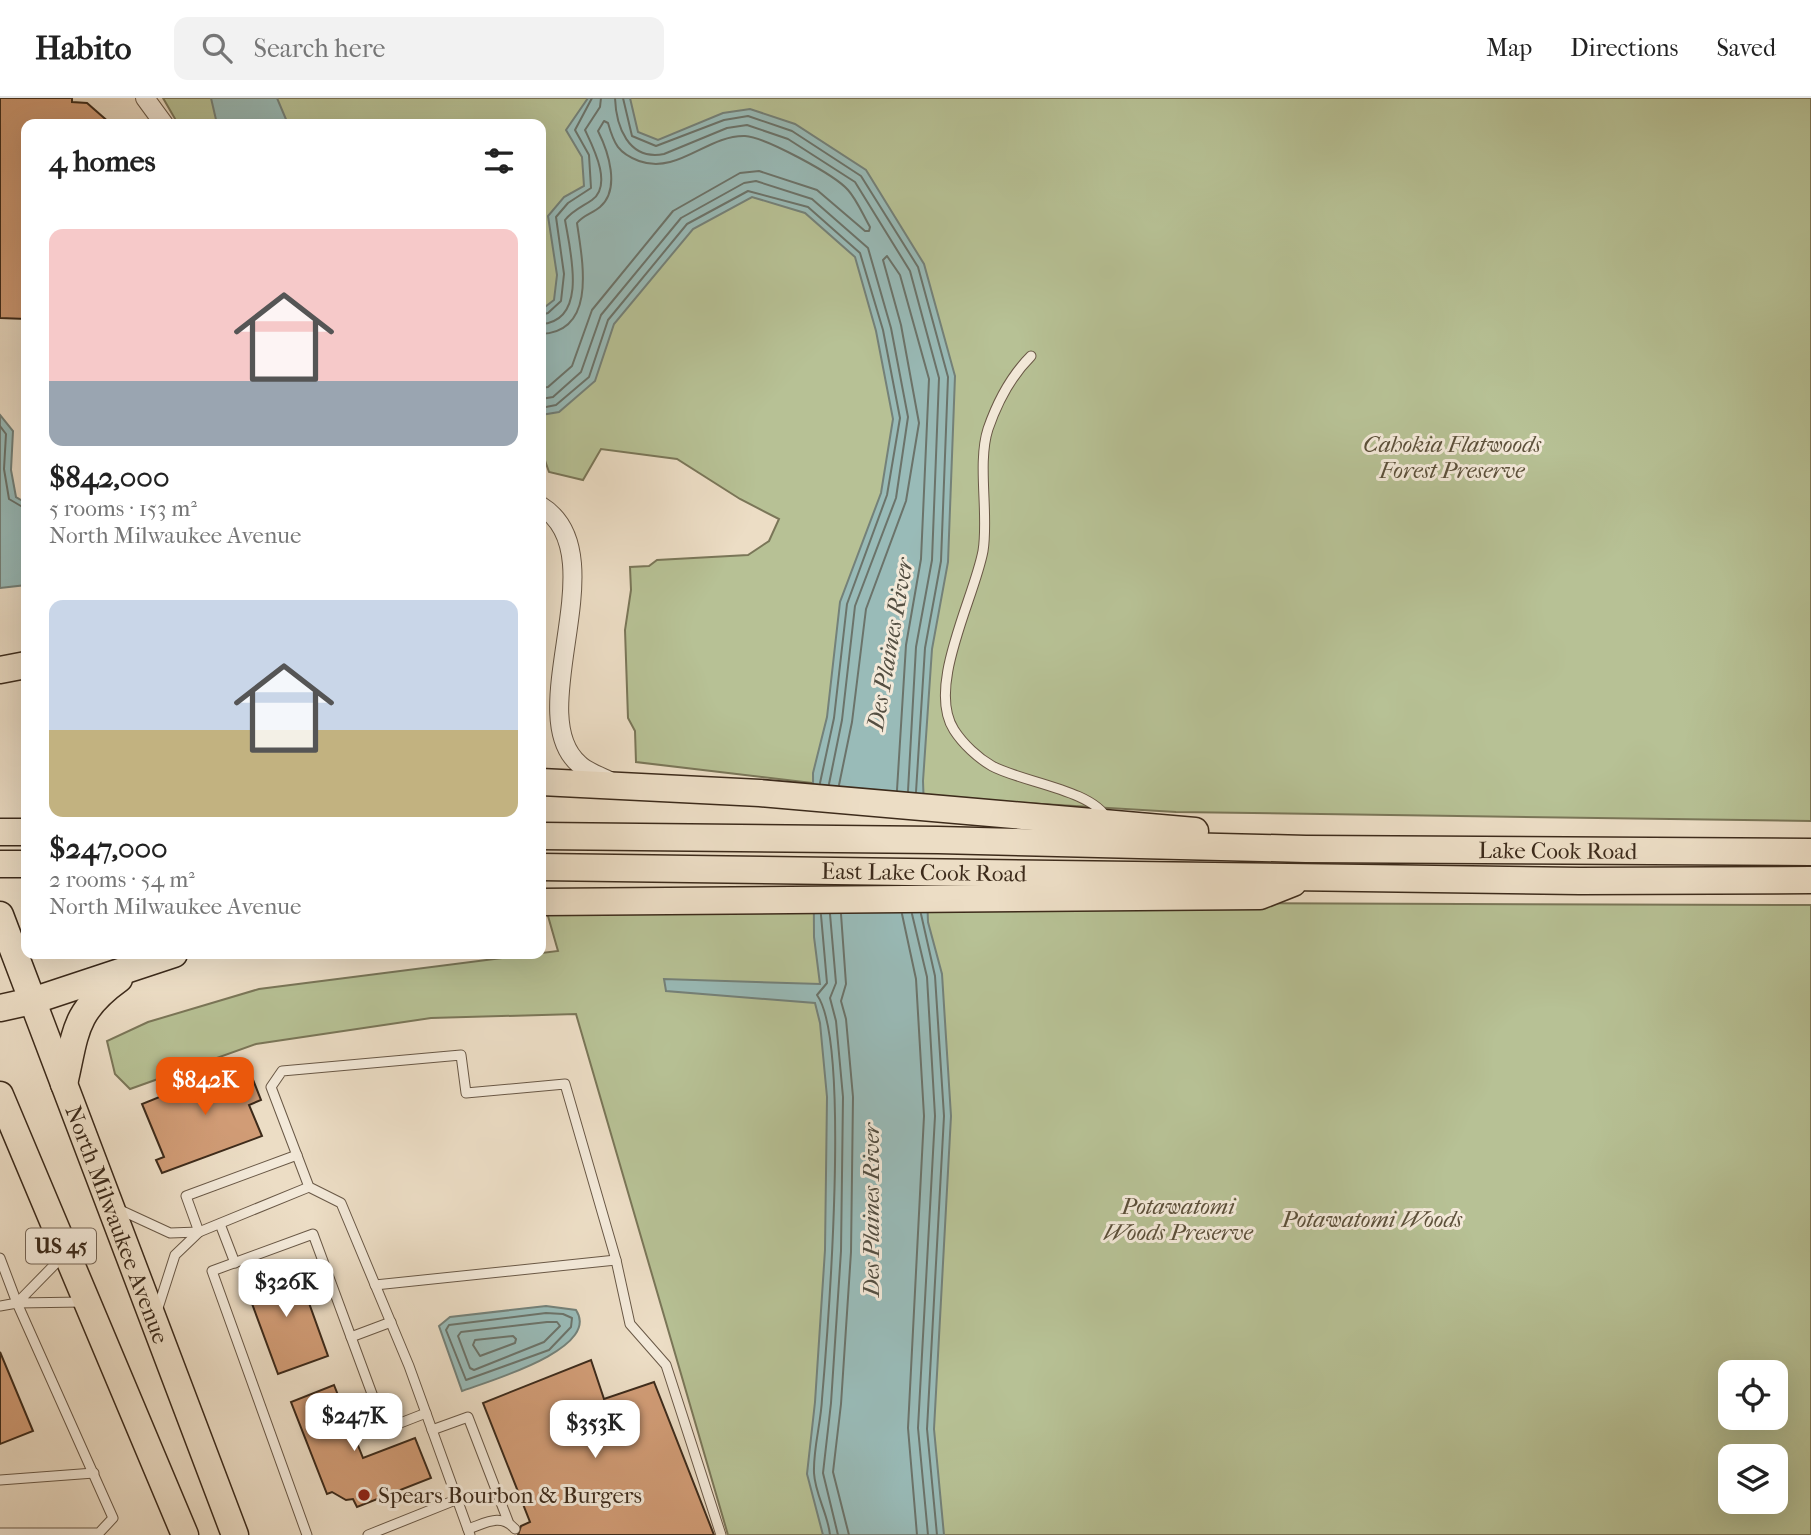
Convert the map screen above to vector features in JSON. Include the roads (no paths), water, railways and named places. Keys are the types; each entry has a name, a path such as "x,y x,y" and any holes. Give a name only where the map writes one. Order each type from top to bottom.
{"main road":[{"path":"0,655 21,653"},
{"path":"0,670 21,666"},
{"path":"546,782 795,797 1273,837 1306,849"},
{"path":"0,832 21,832"},
{"name":"East Lake Cook Road","path":"546,836 938,840 1306,849"},
{"name":"Lake Cook Road","path":"1306,849 1811,852"},
{"path":"0,864 21,864"},
{"name":"East Lake Cook Road","path":"546,867 1307,878"},
{"path":"546,902 1260,896 1307,878"},
{"name":"Lake Cook Road","path":"1307,878 1811,880"},
{"name":"North Milwaukee Avenue","path":"0,915 235,1535"},
{"path":"0,1008 32,1002 159,959"},
{"path":"64,1084 80,1015 100,992 136,967"},
{"name":"US 45","path":"0,1095 182,1535"}],"street":[{"path":"145,98 160,119"},
{"path":"546,511 566,538 571,572 571,608 559,702 560,731 579,764 620,787"}],"lane":[{"path":"1031,356 1017,370 987,431 983,550 945,683 944,709 954,730 974,754 993,767 1094,806 1103,812 1110,824"},
{"path":"508,1521 498,1519 469,1532 391,1322 341,1203 309,1187 271,1087 282,1071 461,1055 466,1093 565,1084 616,1260 630,1324 666,1365 722,1535"},
{"path":"199,1232 186,1196 297,1156"},
{"path":"110,1206 170,1233 199,1232 309,1187"},
{"path":"220,1224 235,1263"},
{"path":"154,1320 175,1255 199,1232"},
{"path":"307,1535 212,1271 313,1234 385,1429 426,1413"},
{"path":"17,1303 65,1254"},
{"path":"0,1258 17,1303 113,1518 99,1533 0,1533"},
{"path":"375,1285 616,1260"},
{"path":"0,1306 17,1303 85,1302"},
{"path":"351,1337 391,1322"},
{"path":"432,1430 468,1417 508,1521 515,1529"},
{"path":"0,1480 94,1473"},
{"path":"368,1535 458,1499"}],"water":[{"path":"211,98 277,98 286,119 216,119"},
{"name":"Des Plaines River","path":"588,98 630,98 638,132 658,140 723,113 750,109 795,124 866,170 924,264 955,376 948,562 932,649 923,781 928,922 942,974 951,1116 934,1429 944,1535 823,1535 807,1474 815,1402 825,1250 827,1097 820,1023 815,1003 666,991 664,979 820,984 814,937 813,773 827,717 840,602 881,493 893,419 876,331 855,257 805,213 752,197 693,229 614,324 595,381 559,412 546,414 546,306 554,300 557,275 548,216 564,197 584,186 582,157 566,130"},
{"path":"0,415 13,431 11,470 16,497 21,500 21,586 0,588"},
{"path":"546,1306 576,1310 580,1324 573,1338 538,1362 462,1391 439,1326 450,1317"}],"place":[{"name":"Spears Bourbon & Burgers","path":"364,1495"}],"park label":[{"name":"Cahokia Flatwoods Forest Preserve","path":"1452,457"},
{"name":"Potawatomi Woods Preserve","path":"1178,1219"},
{"name":"Potawatomi Woods","path":"1372,1219"}]}
